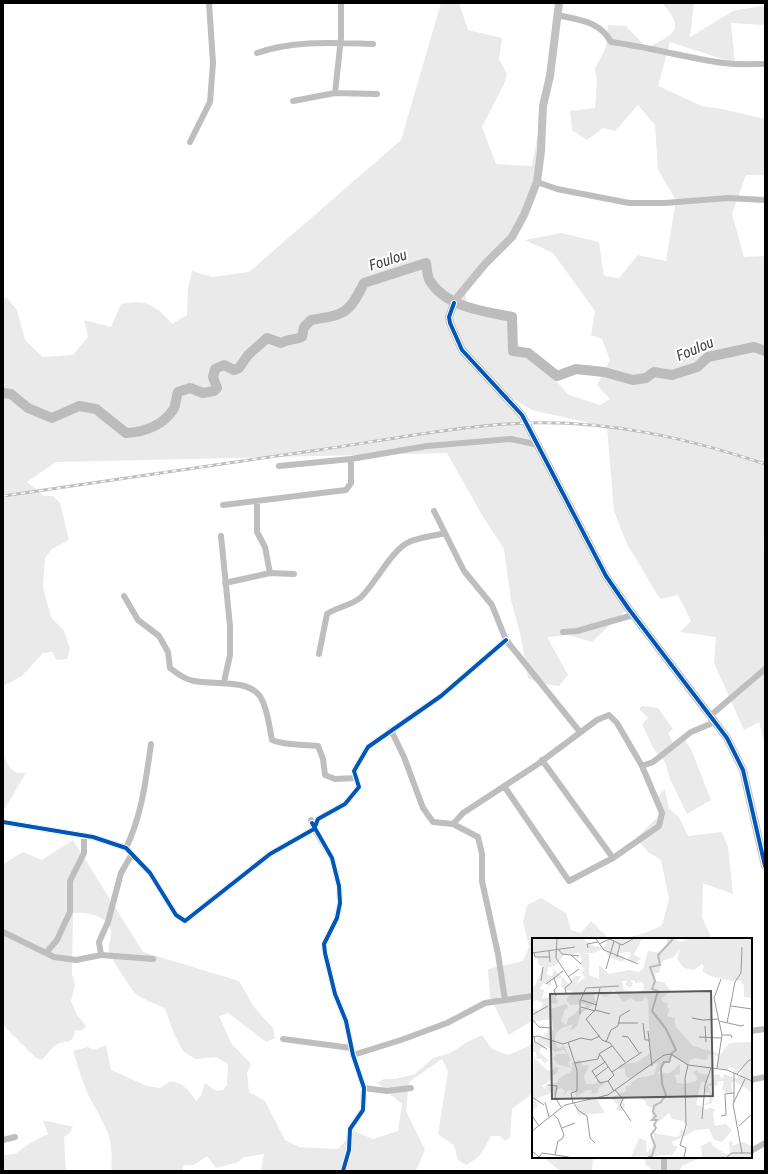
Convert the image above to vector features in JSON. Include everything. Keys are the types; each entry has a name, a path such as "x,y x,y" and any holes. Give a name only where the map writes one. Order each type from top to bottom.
{"street":[{"path":"190,142 210,102 213,63 209,3"},
{"path":"335,93 341,43 341,3"},
{"path":"559,3 550,76 543,106 541,151 537,182 524,215 512,236 485,264 455,301 449,317 450,323 462,350 522,415 606,576 633,615 727,738 743,770 765,866"},
{"path":"557,15 591,22 606,32 611,42 643,46 683,56 726,64 765,64"},
{"path":"256,53 277,46 314,42 374,44"},
{"path":"293,101 335,93 377,94"},
{"path":"537,182 557,189 629,203 665,203 728,198 765,200"},
{"path":"279,466 351,458 427,446 510,439 539,445"},
{"path":"223,505 346,490 351,483 351,458"},
{"path":"257,502 257,532 266,547 270,572"},
{"path":"434,511 464,571 492,605 506,640 580,732"},
{"path":"319,654 326,614 337,608 350,604 361,597 376,577 408,542 445,533"},
{"path":"221,536 230,626 230,655 224,682"},
{"path":"225,583 270,572 294,574"},
{"path":"124,596 138,620 159,636 168,652 170,668 183,678 196,682 224,682 245,686 260,696 265,705 272,740 283,744 318,746 323,759 325,775 335,779 356,778"},
{"path":"563,632 578,631 633,615"},
{"path":"3,822 84,836 126,848 150,873 176,915 185,921 270,854 314,829 318,819 346,804 359,787 354,771 368,747 441,696 506,640"},
{"path":"642,766 653,762 691,732 712,719 765,669"},
{"path":"453,824 463,813 542,760 597,720 609,716 617,723 642,766 662,813 659,826 613,858 570,881 504,786"},
{"path":"391,730 404,757 423,808 433,822 453,824 478,837 482,854 482,881 498,954 505,1000"},
{"path":"126,848 132,835 140,809 151,744"},
{"path":"542,760 613,858"},
{"path":"311,820 314,829 332,858 339,886 340,903 337,918 324,944 336,994 346,1021 352,1052 364,1088 362,1110 350,1129 350,1150 343,1171"},
{"path":"46,953 57,940 70,912 70,881 84,853 84,836"},
{"path":"101,955 99,942 108,922 121,873 132,854"},
{"path":"3,932 54,957 76,960 101,955 153,959"},
{"path":"282,1040 352,1052 401,1040 447,1023 485,1003 532,996"},
{"path":"752,1031 765,1029"},
{"path":"752,1080 765,1077"},
{"path":"364,1088 387,1091 411,1088"},
{"path":"3,1140 15,1137"},
{"path":"752,1150 765,1143"},
{"path":"664,1158 664,1171"}],"shaded area":[{"path":"441,3 459,3 468,30 502,38 499,59 507,74 505,82 482,127 496,164 532,166 543,106 537,182 512,237 465,288 466,299 471,309 512,317 517,344 557,376 555,380 569,395 600,405 610,399 597,385 610,360 602,339 591,335 595,311 553,253 525,240 561,233 599,242 604,276 619,278 638,255 666,261 676,200 658,170 655,125 638,105 615,131 603,128 587,140 572,130 570,111 595,108 597,81 595,69 606,47 608,25 626,26 647,48 664,39 674,31 674,20 670,12 662,3 694,3 690,37 733,11 765,5 765,25 731,23 735,63 670,42 658,86 702,106 765,119 765,175 746,175 732,214 744,257 765,256 765,537 763,546 765,547 765,745 759,722 744,730 714,663 716,637 680,632 691,621 678,595 660,599 627,544 614,511 607,427 532,410 506,395 628,608 592,642 568,635 547,637 568,675 559,686 539,683 528,678 521,637 511,600 504,549 482,515 447,453 56,462 27,482 44,496 53,496 60,503 69,540 52,549 45,558 43,588 51,617 64,631 70,649 67,659 57,660 52,652 43,653 22,676 3,686 3,298 7,298 17,310 25,340 42,357 73,355 88,337 84,320 111,327 121,304 137,302 150,305 161,312 172,324 187,315 188,289 192,271 212,277 249,272 401,140"},
{"path":"642,706 658,708 673,729 668,733 674,745 685,740 691,749 711,800 687,814 670,779 665,762 653,748 642,724 648,718 639,709"},
{"path":"3,755 10,768 17,773 26,773 3,812"},
{"path":"665,789 669,809 679,817 688,836 722,832 728,847 733,894 703,883 702,917 712,938 623,938 636,936 662,925 669,899 661,860 648,852 636,838 659,816 656,799"},
{"path":"73,840 143,952 239,981 254,1007 273,1028 275,1038 266,1042 228,1013 219,1016 231,1043 251,1064 247,1073 249,1092 265,1101 285,1140 299,1147 338,1149 354,1131 373,1139 398,1131 402,1104 377,1083 384,1079 395,1079 415,1074 433,1058 450,1053 482,1035 492,1049 508,1055 527,1047 532,1043 532,1094 512,1109 510,1138 505,1141 500,1136 491,1136 484,1150 475,1159 466,1165 458,1160 454,1145 438,1134 448,1071 442,1059 409,1082 406,1111 425,1150 416,1171 261,1171 264,1154 244,1157 238,1162 216,1168 207,1156 194,1165 184,1165 182,1171 111,1171 112,1157 109,1136 86,1090 73,1051 88,1047 94,1050 106,1045 111,1070 147,1086 160,1088 171,1081 179,1083 196,1101 201,1096 205,1083 216,1091 223,1090 227,1085 228,1064 216,1057 195,1059 183,1051 174,1034 165,1008 146,1000 135,993 113,960 109,952 111,928 109,925 102,918 88,913 73,913 72,974 75,985 71,1001 77,1015 86,1026 81,1031 75,1030 71,1040 56,1045 42,1060 36,1058 3,1025 3,864 23,852 42,860"},
{"path":"541,898 566,913 571,930 581,933 591,921 608,938 532,938 532,1021 509,1035 490,997 488,969 523,961 529,947 523,922 527,905"},
{"path":"43,1121 73,1126 70,1133 64,1137 66,1171 3,1171 3,1155 15,1154 30,1143 48,1134"},
{"path":"544,1158 593,1158 592,1171 560,1171"},
{"path":"645,1158 700,1158 682,1166 680,1171 653,1171 645,1164"}],"waterway":[{"name":"Foulou","path":"3,393 11,394 28,408 52,418 79,406 96,409 126,433 145,430 158,424 169,416 174,408 178,392 190,388 203,393 214,391 217,388 213,377 215,369 224,365 234,370 239,368 248,355 267,338 281,343 302,337 304,327 311,320 338,314 349,307 364,283 426,263 430,281 437,290 446,297 467,307 512,317 513,351 528,353 557,376 576,369 604,372 633,380 646,378 654,372 672,375 697,367 708,357 754,347 765,351"}],"railway":[{"path":"3,496 447,430 525,423 587,424 647,433 706,446 765,464"}],"cycle path":[{"path":"454,303 449,317 450,323 462,350 522,415 606,576 628,608 727,738 743,770 765,866"},
{"path":"3,822 93,837 126,848 150,873 176,915 185,921 270,854 314,829 318,819 345,804 359,787 354,771 368,747 441,696 506,640"},
{"path":"312,823 332,858 339,886 340,903 337,918 324,944 325,953 335,994 346,1021 353,1055 364,1088 363,1110 350,1129 349,1150 343,1171"}]}
